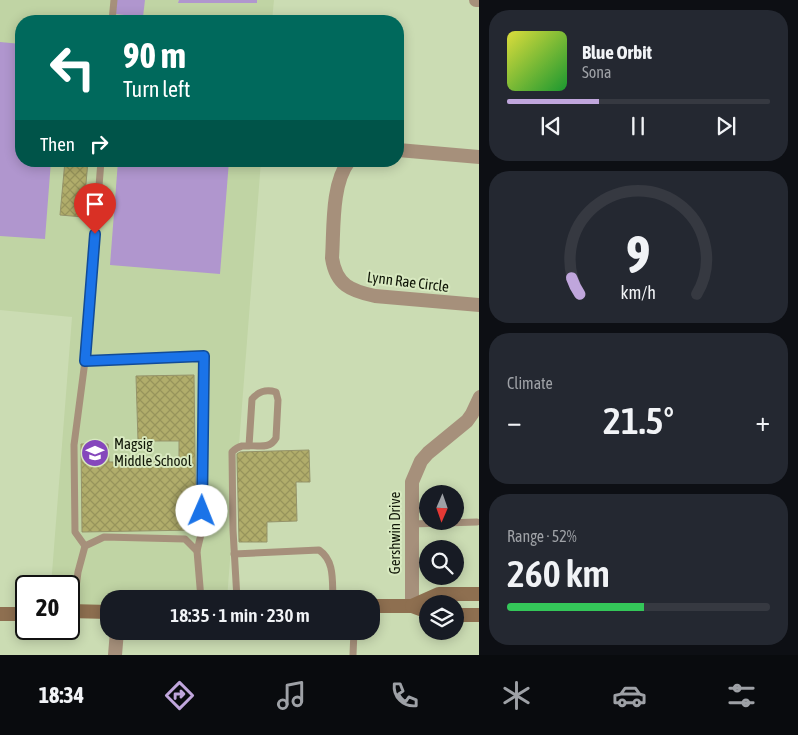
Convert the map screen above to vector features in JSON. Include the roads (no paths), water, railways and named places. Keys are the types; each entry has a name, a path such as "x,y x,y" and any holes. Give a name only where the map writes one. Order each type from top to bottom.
{"main road":[{"path":"412,606 439,594 479,594"},
{"path":"380,606 412,606 419,609"},
{"path":"80,611 100,612"},
{"path":"0,614 15,614"},
{"path":"464,615 479,615"}],"street":[{"path":"404,151 479,157"},
{"name":"Lynn Rae Circle","path":"344,167 337,192 332,258 333,267 342,282 360,293 375,296 479,306"},
{"name":"Gershwin Drive","path":"412,606 411,524 412,482 415,471 428,452 467,421 479,397"},
{"path":"115,655 116,640"}],"lane":[{"path":"113,15 114,0"},
{"path":"77,575 85,546 76,532 74,446 85,361 101,167"},
{"path":"85,361 204,356 202,530 197,551 200,590"},
{"path":"236,590 232,452 240,446 249,446 270,445 276,438 278,400 276,392 270,390 263,391 256,394 252,399 249,446"},
{"path":"411,524 477,522"},
{"path":"85,546 104,537 185,539 197,551"},
{"path":"234,554 319,550 327,555 331,564 332,590"},
{"path":"353,655 354,640"}],"place":[{"name":"Magsig Middle School","path":"95,453"}]}
